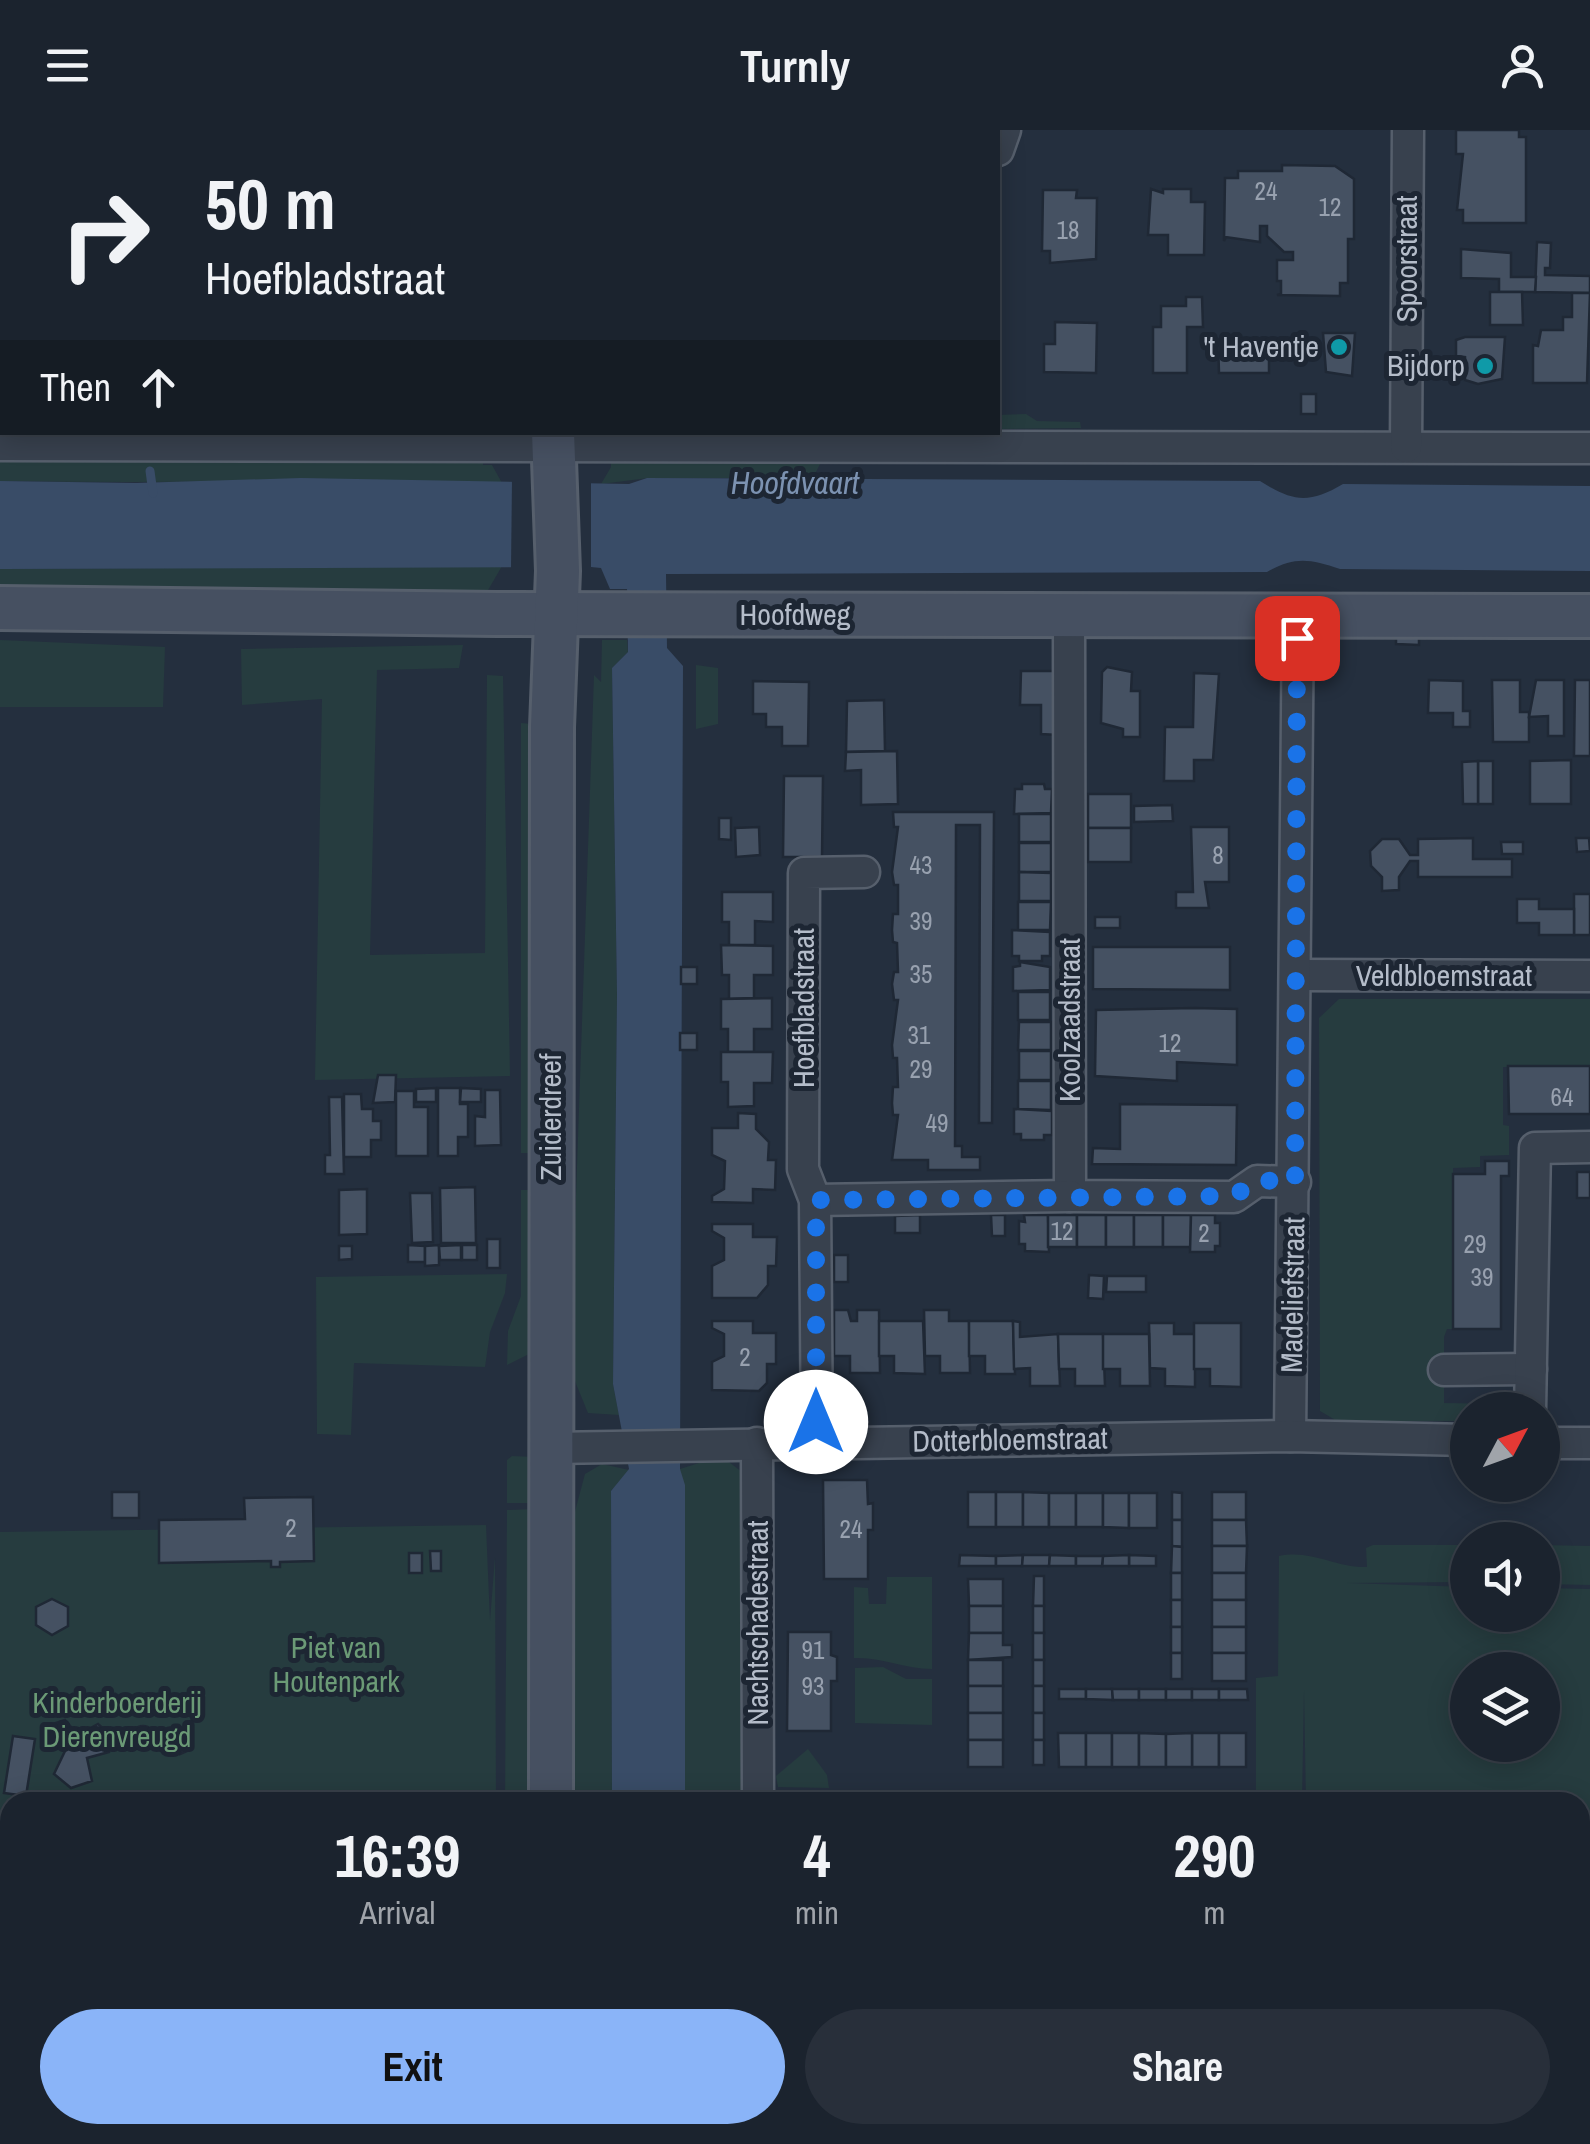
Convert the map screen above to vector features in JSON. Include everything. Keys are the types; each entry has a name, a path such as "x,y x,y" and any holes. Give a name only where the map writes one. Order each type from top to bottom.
{"street":[{"name":"Spoorstraat","path":"1406,447 1408,130"},
{"path":"0,446 554,452 1590,448"},
{"name":"Zuiderdreef","path":"552,1792 552,727 558,614 554,452"},
{"name":"Hoofdweg","path":"0,608 681,615 1590,616"},
{"name":"Madeliefstraat","path":"1290,1436 1298,975 1298,613"},
{"name":"Koolzaadstraat","path":"1070,614 1070,1196"},
{"name":"Hoefbladstraat","path":"817,1443 816,1200 803,1168 804,873 864,872"},
{"name":"Veldbloemstraat","path":"1298,975 1590,976"},
{"path":"1531,1392 1535,1148 1590,1148"},
{"path":"816,1200 1234,1196 1257,1180 1295,1182"},
{"path":"1444,1370 1532,1369"},
{"name":"Dotterbloemstraat","path":"552,1448 1290,1436 1450,1440"},
{"name":"Nachtschadestraat","path":"758,1443 758,1792"},
{"path":"1560,1443 1590,1443"}],"green space":[{"path":"1026,414 1037,421 1080,422 1081,428 1000,429 1000,415"},
{"path":"0,454 483,457 483,465 492,465 502,483 0,481"},
{"path":"611,457 823,458 813,478 648,478 601,484 611,467"},
{"path":"502,566 487,592 0,591 0,569"},
{"path":"0,640 165,647 163,707 0,707"},
{"path":"602,640 627,640 628,652 612,668 617,994 613,1384 619,1415 588,1413 570,1369 594,675 601,682"},
{"path":"463,645 459,668 377,670 370,955 485,953 487,675 503,676 510,1076 315,1080 322,699 242,705 241,649"},
{"path":"696,665 718,668 718,724 696,729"},
{"path":"521,723 532,724 537,1153 521,1153"},
{"path":"1339,999 1590,999 1590,1065 1503,1067 1503,1125 1509,1126 1509,1155 1480,1156 1480,1167 1453,1168 1453,1329 1447,1329 1444,1337 1444,1403 1450,1403 1450,1421 1337,1421 1320,1411 1319,1018"},
{"path":"521,1190 537,1190 537,1350 507,1365 508,1331 521,1296"},
{"path":"507,1274 505,1293 490,1332 485,1367 354,1363 351,1435 317,1434 316,1277"},
{"path":"512,1456 536,1457 537,1503 507,1503 507,1460"},
{"path":"721,1456 742,1472 742,1792 685,1792 680,1469"},
{"path":"602,1464 629,1470 611,1491 612,1792 570,1792 573,1519 585,1474"},
{"path":"537,1509 536,1792 505,1792 507,1510"},
{"name":"Piet van Houtenpark","path":"486,1525 490,1621 495,1557 496,1792 0,1792 0,1532"},
{"path":"1373,1545 1450,1545 1450,1582 1347,1583 1450,1586 1450,1632 1560,1632 1560,1588 1590,1589 1590,1792 1306,1792 1304,1690 1302,1792 1256,1792 1256,1678 1278,1676 1279,1556 1302,1555 1367,1567 1366,1548"},
{"path":"1560,1545 1590,1546 1590,1585 1560,1584"},
{"path":"887,1577 932,1577 932,1669 854,1658 854,1587 868,1588 869,1604 886,1604"},
{"path":"883,1667 906,1679 932,1679 932,1725 855,1723 855,1668"},
{"path":"808,1749 827,1775 829,1788 778,1787 776,1776"}],"water":[{"name":"Hoofdvaart","path":"301,478 629,484 647,478 1260,481 1301,498 1320,495 1343,484 1590,486 1590,571 1340,569 1303,561 1286,563 1267,572 666,574 667,648 683,666 680,1469 685,1485 685,1792 612,1792 611,1491 629,1469 613,1384 617,994 612,668 628,652 627,589 610,589 601,568 591,567 0,569 0,481 136,483"}],"pier":[{"path":"512,479 591,479 591,570 511,570"}],"building":[{"path":"1456,130 1519,130 1519,137 1526,137 1526,223 1463,223 1463,210 1457,210 1463,154 1456,154"},
{"path":"1282,165 1335,166 1354,179 1354,239 1348,239 1348,283 1340,283 1340,296 1277,295 1281,294 1281,281 1277,281 1277,260 1293,260 1293,252 1284,252 1267,236 1267,226 1260,226 1260,242 1226,237 1224,241 1225,178 1238,178 1238,171 1282,171"},
{"path":"1151,189 1163,193 1163,189 1191,189 1191,202 1205,202 1204,255 1168,255 1168,235 1148,235"},
{"path":"1043,190 1077,190 1076,198 1097,198 1096,259 1050,263 1050,251 1042,251"},
{"path":"1537,242 1551,243 1550,268 1545,268 1545,275 1590,276 1590,293 1535,292"},
{"path":"1461,249 1511,253 1511,277 1536,277 1535,292 1499,292 1499,279 1461,278"},
{"path":"1490,292 1522,292 1523,325 1490,325"},
{"path":"1572,293 1590,293 1587,383 1533,383 1533,345 1538,346 1541,330 1563,330 1563,317 1572,317"},
{"path":"1186,297 1202,297 1203,327 1187,327 1187,373 1153,373 1153,327 1161,327 1161,306 1186,306"},
{"path":"1055,322 1097,323 1096,373 1044,372 1044,344 1055,344"},
{"name":"'t Haventje","path":"1323,333 1355,333 1352,376 1326,372"},
{"name":"Bijdorp","path":"1505,337 1502,379 1478,384 1465,380 1465,357 1456,356 1456,340"},
{"path":"1218,340 1269,340 1269,373 1219,373"},
{"path":"1301,394 1316,394 1316,414 1301,414"},
{"path":"1396,637 1419,637 1419,645 1396,644"},
{"path":"1107,667 1132,672 1131,691 1140,691 1140,737 1123,737 1123,729 1101,723 1102,672"},
{"path":"1021,671 1059,671 1058,735 1041,734 1041,705 1020,705"},
{"path":"1194,673 1219,674 1213,760 1194,760 1194,781 1164,781 1165,727 1193,727"},
{"path":"1429,680 1463,681 1463,711 1470,711 1470,727 1453,727 1453,713 1428,713"},
{"path":"1492,680 1520,680 1520,712 1529,712 1529,742 1493,742"},
{"path":"1536,680 1564,680 1564,736 1548,736 1548,716 1529,717"},
{"path":"1575,680 1590,680 1590,756 1574,756"},
{"path":"753,681 809,682 808,746 782,746 782,727 766,727 766,714 753,714"},
{"path":"884,700 885,751 846,752 847,701"},
{"path":"897,751 898,804 861,805 861,770 845,771 846,752"},
{"path":"1571,760 1571,804 1530,804 1530,761"},
{"path":"1478,761 1493,761 1493,804 1478,804"},
{"path":"1478,761 1478,804 1463,804 1462,762"},
{"path":"784,776 823,776 822,857 783,857"},
{"path":"1022,784 1044,784 1045,789 1052,789 1051,813 1014,814 1015,789 1022,789"},
{"path":"1088,794 1131,794 1131,828 1088,828"},
{"path":"1172,805 1173,821 1134,822 1134,806"},
{"path":"893,812 994,812 992,1123 979,1123 980,825 956,825 955,1146 962,1146 962,1157 980,1157 980,1170 928,1170 928,1160 892,1160 898,1115 893,1115 892,1103 893,1087 898,1087 897,1058 893,1058 892,1045 898,1000 894,1000 892,984 894,972 898,972 897,943 893,942 892,930 893,914 898,914 898,885 894,885 892,872 898,827 894,827"},
{"path":"1019,814 1051,814 1051,842 1019,842"},
{"path":"719,818 731,818 731,840 719,839"},
{"path":"759,827 760,855 736,857 735,828"},
{"path":"1191,827 1229,827 1229,882 1205,882 1209,908 1176,908 1176,892 1193,892"},
{"path":"1088,828 1131,828 1131,862 1088,862"},
{"path":"1473,838 1473,859 1512,859 1512,877 1418,877 1418,861 1410,861 1399,877 1399,890 1382,891 1382,877 1371,866 1370,851 1382,839 1399,839 1410,855 1418,855 1418,839"},
{"path":"1576,838 1589,838 1590,851 1577,852"},
{"path":"1501,842 1523,842 1523,854 1502,854"},
{"path":"1019,843 1051,843 1051,872 1019,872"},
{"path":"1019,872 1051,873 1051,901 1019,901"},
{"path":"722,892 773,892 773,922 755,921 755,945 729,945 729,922 722,922"},
{"path":"1574,894 1590,894 1590,935 1574,935"},
{"path":"1517,899 1539,899 1539,909 1574,909 1574,935 1539,935 1539,923 1517,923"},
{"path":"1018,902 1051,902 1050,930 1018,930"},
{"path":"1095,917 1120,917 1120,928 1095,928"},
{"path":"1012,930 1050,932 1050,956 1042,956 1042,961 1019,961 1019,956 1012,956"},
{"path":"721,945 773,946 773,975 754,975 754,998 729,999 729,975 722,975"},
{"path":"1093,947 1230,947 1230,990 1093,989"},
{"path":"1020,962 1050,967 1050,990 1013,991 1013,967 1020,966"},
{"path":"681,967 697,967 697,984 681,984"},
{"path":"1018,992 1050,992 1050,1020 1018,1020"},
{"path":"772,998 772,1029 754,1029 754,1052 728,1052 728,1029 721,1029 721,999"},
{"path":"1237,1009 1237,1065 1177,1062 1177,1081 1095,1076 1096,1010"},
{"path":"1019,1022 1051,1022 1051,1050 1018,1050"},
{"path":"680,1033 697,1033 697,1050 680,1050"},
{"path":"1019,1051 1051,1051 1051,1080 1019,1080"},
{"path":"721,1052 773,1052 772,1083 754,1083 754,1106 728,1107 728,1082 721,1082"},
{"path":"1508,1066 1590,1066 1590,1114 1509,1114"},
{"path":"378,1075 396,1075 395,1102 373,1103"},
{"path":"1018,1081 1051,1081 1051,1110 1018,1109"},
{"path":"436,1088 436,1102 416,1102 416,1089"},
{"path":"438,1088 460,1088 460,1104 468,1104 468,1137 458,1137 458,1156 438,1156"},
{"path":"461,1088 481,1089 481,1102 460,1102"},
{"path":"485,1090 500,1090 501,1145 475,1146 475,1116 485,1117"},
{"path":"396,1091 414,1091 414,1107 428,1107 428,1156 396,1156"},
{"path":"344,1094 361,1094 362,1109 373,1109 373,1121 381,1121 381,1140 371,1140 371,1157 344,1157"},
{"path":"329,1097 342,1097 344,1174 325,1174 325,1155 330,1155"},
{"path":"1120,1104 1237,1105 1236,1165 1092,1164 1093,1148 1120,1149"},
{"path":"1014,1109 1052,1111 1052,1135 1044,1135 1044,1140 1021,1140 1021,1134 1014,1134"},
{"path":"738,1113 756,1114 756,1129 769,1142 768,1160 776,1160 775,1190 753,1189 753,1203 712,1202 712,1196 724,1189 725,1161 712,1155 712,1128 738,1128"},
{"path":"1485,1161 1509,1161 1509,1176 1501,1176 1501,1329 1453,1329 1453,1174 1485,1174"},
{"path":"1577,1172 1590,1172 1590,1198 1577,1198"},
{"path":"475,1187 476,1243 441,1243 440,1188"},
{"path":"367,1189 367,1234 339,1235 339,1190"},
{"path":"410,1193 432,1193 433,1242 412,1243"},
{"path":"920,1215 920,1233 895,1233 895,1216"},
{"path":"991,1215 1005,1215 1005,1236 992,1236"},
{"path":"1024,1215 1048,1215 1049,1252 1025,1251 1025,1244 1019,1244 1019,1221 1025,1222"},
{"path":"1048,1215 1077,1215 1077,1247 1048,1247"},
{"path":"1077,1215 1106,1215 1106,1247 1077,1247"},
{"path":"1106,1215 1134,1215 1134,1247 1106,1247"},
{"path":"1134,1215 1163,1215 1163,1247 1134,1247"},
{"path":"1163,1215 1191,1215 1191,1247 1163,1247"},
{"path":"1191,1215 1215,1215 1215,1223 1220,1223 1220,1246 1215,1246 1215,1252 1190,1252"},
{"path":"712,1224 753,1224 753,1237 777,1237 776,1266 768,1266 768,1285 757,1298 712,1298 712,1266 724,1260 724,1238 712,1231"},
{"path":"487,1239 500,1239 500,1268 487,1268"},
{"path":"408,1245 425,1246 425,1262 408,1262"},
{"path":"439,1245 439,1265 425,1266 425,1246"},
{"path":"461,1245 461,1260 440,1260 439,1246"},
{"path":"462,1245 477,1245 477,1260 462,1260"},
{"path":"339,1246 352,1246 352,1259 339,1260"},
{"path":"834,1255 848,1255 848,1282 834,1282"},
{"path":"1089,1275 1104,1276 1103,1299 1088,1298"},
{"path":"1107,1276 1146,1276 1146,1292 1106,1292"},
{"path":"834,1310 848,1310 851,1321 857,1321 857,1310 879,1310 880,1373 850,1373 850,1356 834,1356"},
{"path":"924,1310 949,1310 949,1321 969,1321 970,1373 940,1373 940,1356 925,1356"},
{"path":"712,1321 753,1321 753,1333 776,1333 776,1364 767,1364 767,1383 759,1391 712,1390 712,1362 724,1356 724,1334 712,1328"},
{"path":"879,1321 923,1321 925,1374 894,1373 894,1356 879,1356"},
{"path":"969,1321 1013,1321 1015,1374 985,1374 985,1356 969,1356"},
{"path":"1013,1321 1020,1322 1020,1337 1058,1334 1060,1386 1030,1386 1030,1368 1014,1369"},
{"path":"1149,1323 1174,1323 1174,1334 1195,1334 1195,1387 1165,1386 1165,1369 1150,1368"},
{"path":"1194,1323 1241,1323 1241,1387 1210,1386 1210,1369 1194,1369"},
{"path":"1058,1334 1103,1334 1105,1386 1075,1386 1075,1369 1059,1369"},
{"path":"1103,1334 1149,1334 1150,1386 1120,1386 1120,1369 1103,1369"},
{"path":"823,1480 867,1480 868,1504 873,1503 873,1530 868,1530 868,1579 824,1579"},
{"path":"112,1492 139,1492 139,1518 112,1518"},
{"path":"968,1492 996,1492 996,1527 968,1527"},
{"path":"996,1492 1023,1492 1023,1527 996,1527"},
{"path":"1023,1492 1049,1493 1049,1527 1023,1527"},
{"path":"1172,1492 1182,1493 1182,1520 1172,1520"},
{"path":"1212,1492 1246,1492 1246,1520 1212,1520"},
{"path":"1049,1493 1076,1493 1076,1527 1049,1527"},
{"path":"1076,1493 1103,1493 1103,1527 1076,1527"},
{"path":"1103,1493 1129,1493 1129,1528 1103,1527"},
{"path":"1129,1493 1157,1493 1157,1528 1129,1528"},
{"path":"313,1497 314,1561 280,1562 280,1567 271,1567 271,1561 159,1563 159,1520 245,1519 244,1498"},
{"path":"1172,1520 1182,1520 1182,1547 1172,1546"},
{"path":"1212,1520 1246,1520 1247,1546 1212,1546"},
{"path":"1172,1546 1182,1547 1182,1573 1171,1573"},
{"path":"1212,1546 1247,1546 1246,1573 1212,1573"},
{"path":"430,1551 441,1551 441,1571 431,1571"},
{"path":"409,1553 422,1553 422,1573 409,1573"},
{"path":"960,1555 996,1556 996,1566 959,1566"},
{"path":"1023,1555 1022,1566 996,1566 996,1556"},
{"path":"1023,1555 1050,1555 1049,1566 1022,1566"},
{"path":"1050,1555 1076,1556 1076,1566 1049,1566"},
{"path":"1129,1555 1156,1556 1156,1566 1129,1566"},
{"path":"1129,1555 1129,1566 1102,1566 1103,1556"},
{"path":"1076,1556 1103,1556 1102,1566 1076,1566"},
{"path":"1171,1573 1182,1573 1182,1600 1171,1600"},
{"path":"1212,1573 1246,1573 1246,1600 1212,1600"},
{"path":"1034,1576 1044,1576 1044,1606 1033,1606"},
{"path":"968,1579 1003,1579 1003,1606 969,1606"},
{"path":"52,1599 68,1607 68,1626 52,1635 36,1625 36,1607"},
{"path":"1171,1600 1182,1600 1182,1627 1171,1627"},
{"path":"1212,1600 1246,1600 1246,1627 1212,1627"},
{"path":"969,1606 1003,1606 1003,1633 969,1633"},
{"path":"1033,1606 1044,1606 1044,1633 1033,1633"},
{"path":"1171,1627 1182,1627 1182,1653 1171,1653"},
{"path":"1212,1627 1246,1627 1246,1653 1212,1653"},
{"path":"788,1632 831,1632 837,1681 831,1681 831,1731 787,1731"},
{"path":"969,1633 1003,1633 1003,1645 1012,1645 1012,1657 968,1660"},
{"path":"1033,1633 1044,1633 1044,1660 1033,1660"},
{"path":"1171,1653 1182,1653 1182,1679 1171,1679"},
{"path":"1212,1653 1246,1653 1246,1681 1212,1681"},
{"path":"968,1660 1003,1660 1003,1686 968,1686"},
{"path":"1033,1660 1044,1660 1044,1686 1033,1686"},
{"path":"968,1686 1003,1686 1003,1713 968,1713"},
{"path":"1033,1686 1044,1686 1044,1713 1033,1713"},
{"path":"1059,1689 1086,1689 1086,1699 1059,1699"},
{"path":"1086,1689 1112,1689 1113,1700 1086,1699"},
{"path":"1112,1689 1139,1689 1139,1700 1113,1700"},
{"path":"1139,1689 1166,1689 1166,1700 1139,1700"},
{"path":"1166,1689 1192,1689 1192,1700 1166,1700"},
{"path":"1192,1689 1219,1689 1219,1700 1192,1700"},
{"path":"1219,1689 1247,1689 1248,1700 1219,1700"},
{"path":"968,1713 1003,1713 1003,1740 968,1740"},
{"path":"1033,1713 1044,1713 1044,1740 1033,1740"},
{"path":"65,1720 78,1735 98,1724 111,1735 109,1752 87,1758 92,1781 71,1788 54,1774 65,1751 48,1742 50,1725"},
{"path":"143,1726 155,1738 143,1750 131,1738"},
{"path":"182,1733 189,1750 180,1754 173,1737"},
{"path":"1058,1733 1086,1733 1086,1767 1059,1767"},
{"path":"1086,1733 1112,1733 1112,1767 1086,1767"},
{"path":"1112,1733 1139,1733 1139,1767 1112,1767"},
{"path":"1139,1733 1166,1734 1166,1767 1139,1767"},
{"path":"1192,1733 1219,1733 1219,1767 1192,1767"},
{"path":"1192,1733 1192,1767 1166,1767 1166,1734"},
{"path":"1219,1733 1246,1733 1246,1767 1219,1767"},
{"path":"13,1736 35,1739 27,1792 4,1792"},
{"path":"968,1740 1003,1740 1003,1767 968,1767"},
{"path":"1033,1740 1044,1740 1044,1765 1033,1765"}],"waterway":[{"path":"150,471 153,493"}],"place":[{"name":"'t Haventje","path":"1339,347"},
{"name":"Bijdorp","path":"1485,366"}],"route":[{"path":"816,1422 816,1200 1234,1196 1257,1180 1295,1182 1297,638"}],"park label":[{"name":"Kinderboerderij Dierenvreugd","path":"117,1720"}]}
